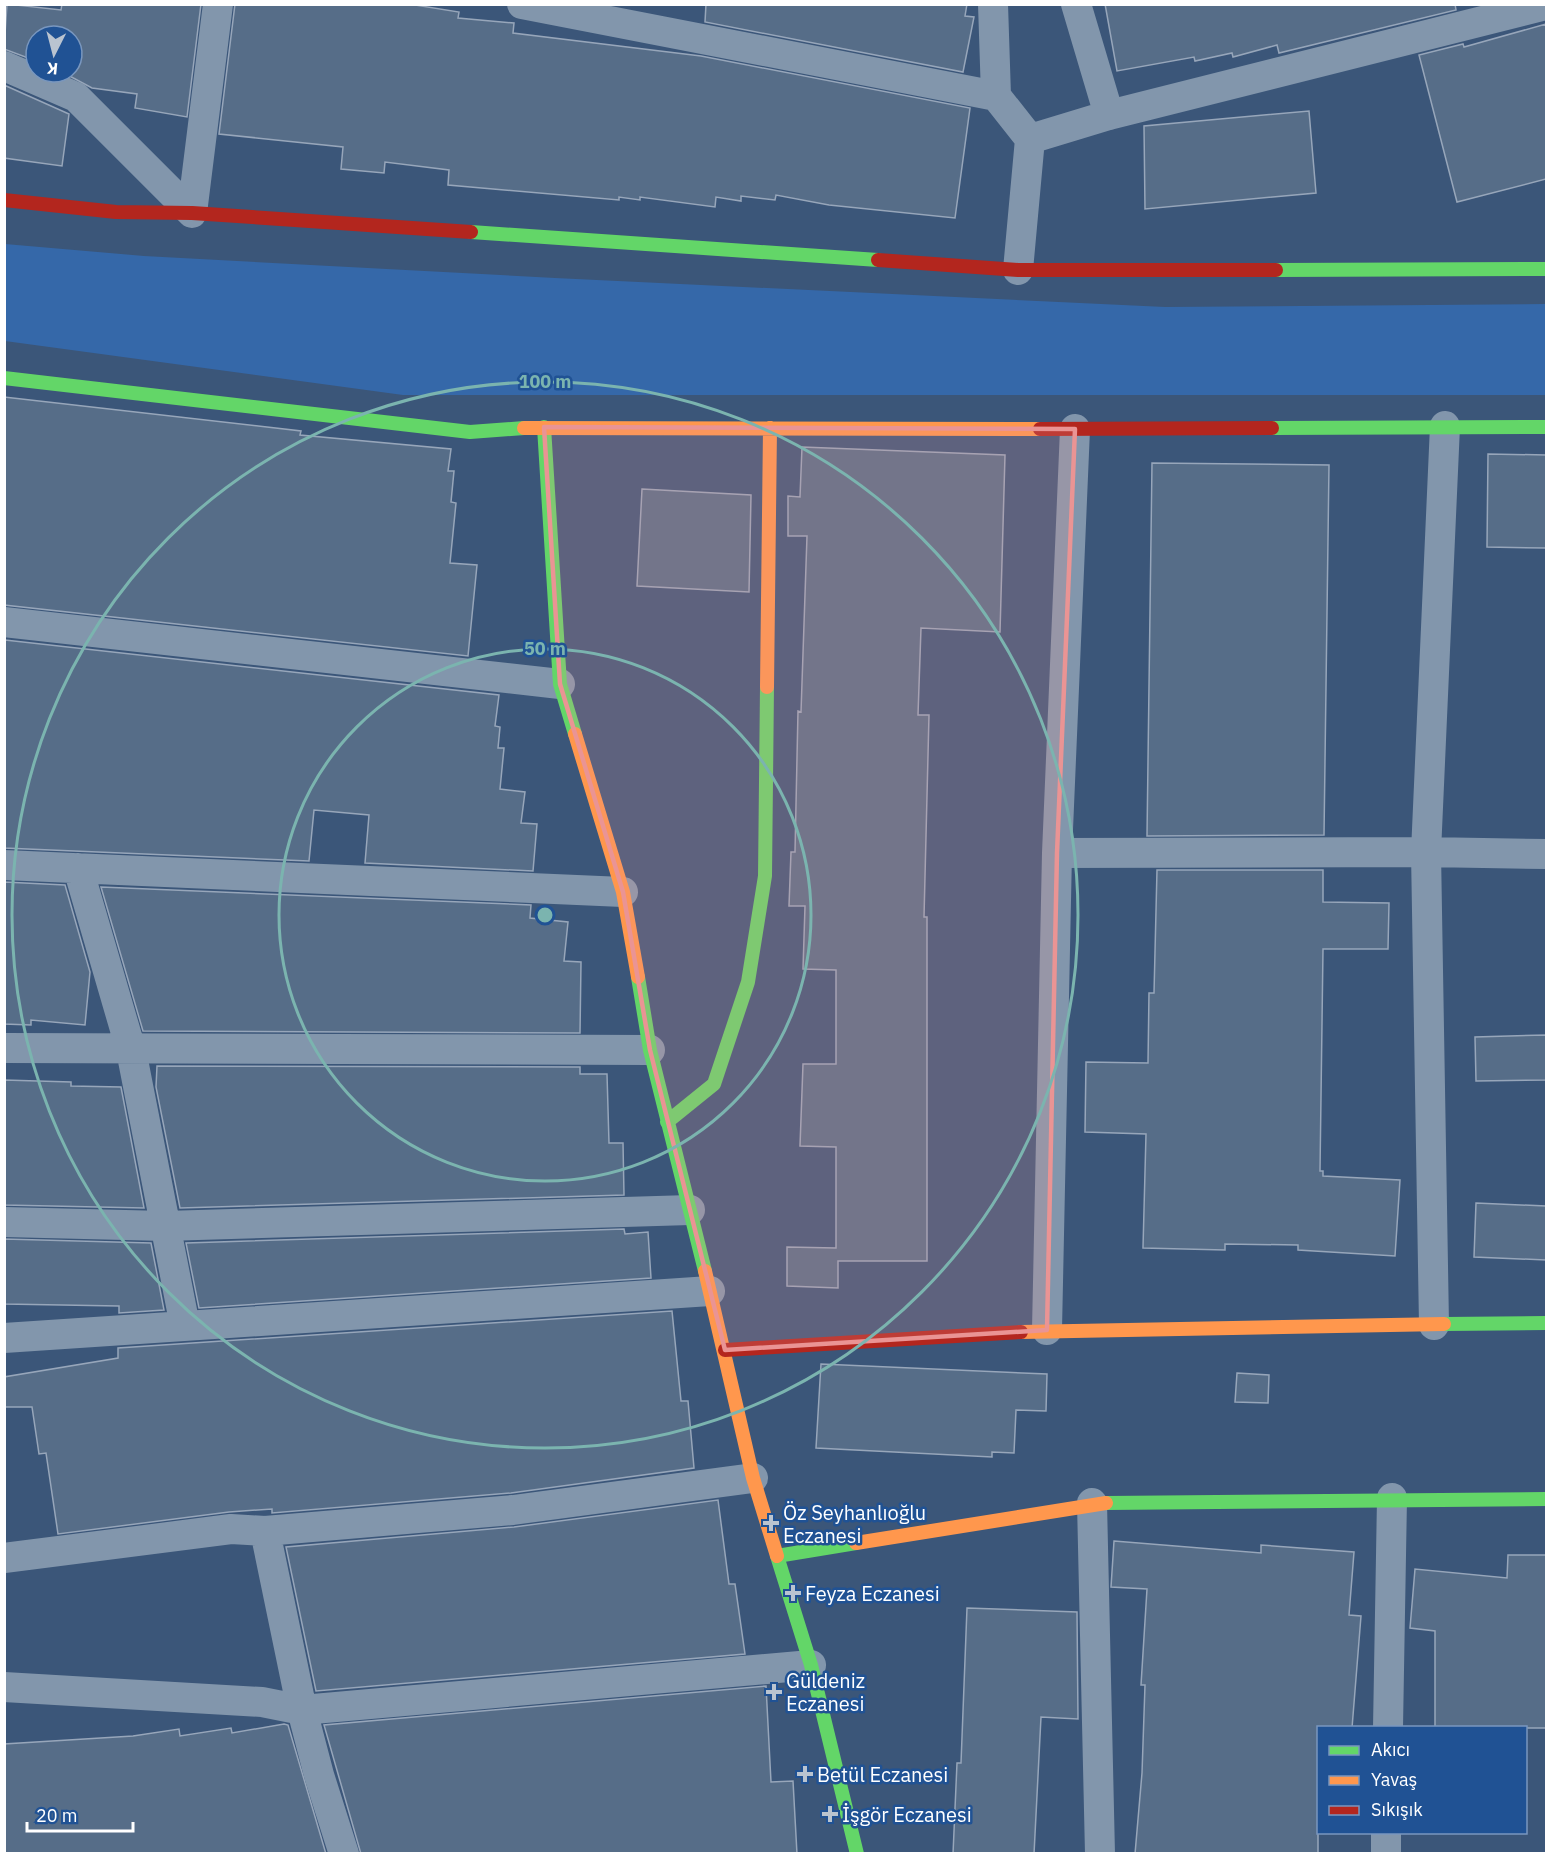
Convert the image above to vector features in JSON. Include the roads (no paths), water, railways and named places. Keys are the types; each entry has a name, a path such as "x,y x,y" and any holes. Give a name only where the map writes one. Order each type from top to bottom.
{"street":[{"path":"192,213 218,4"},
{"path":"522,4 996,96"},
{"path":"993,4 996,96 1030,139 1018,270"},
{"path":"1076,4 1109,115"},
{"path":"1030,139 1474,14 1546,5"},
{"path":"4,66 76,97 192,213"},
{"path":"4,200 116,212 192,213 1018,270 1546,269"},
{"path":"4,378 470,432 544,427 1075,429 1546,427"},
{"path":"1434,1325 1426,852 1445,426"},
{"path":"544,427 560,684 624,892 650,1050 725,1350 753,1478 811,1665 857,1854"},
{"path":"668,1122 714,1084 748,981 765,876 770,428"},
{"path":"1047,1330 1056,853 1075,429"},
{"path":"4,622 560,684"},
{"path":"1056,853 1546,854"},
{"path":"4,865 624,892"},
{"path":"78,868 131,1050 185,1326"},
{"path":"4,1048 650,1050"},
{"path":"4,1222 165,1226 690,1210"},
{"path":"4,1338 710,1291"},
{"path":"725,1350 1047,1330 1546,1323"},
{"path":"4,1558 231,1529 265,1531 513,1510 753,1478"},
{"path":"777,1556 1023,1518 1092,1503 1392,1498 1546,1499"},
{"path":"1388,1726 1392,1498"},
{"path":"1092,1503 1100,1854"},
{"path":"265,1531 302,1710 319,1775 344,1854"},
{"path":"4,1687 262,1702 302,1710 811,1665"},
{"path":"1386,1834 1386,1854"}],"place":[{"name":"Öz Seyhanlıoğlu Eczanesi","path":"771,1523"},
{"name":"Feyza Eczanesi","path":"793,1593"},
{"name":"Güldeniz Eczanesi","path":"774,1692"},
{"name":"Betül Eczanesi","path":"805,1774"},
{"name":"İşgör Eczanesi","path":"830,1814"}]}
